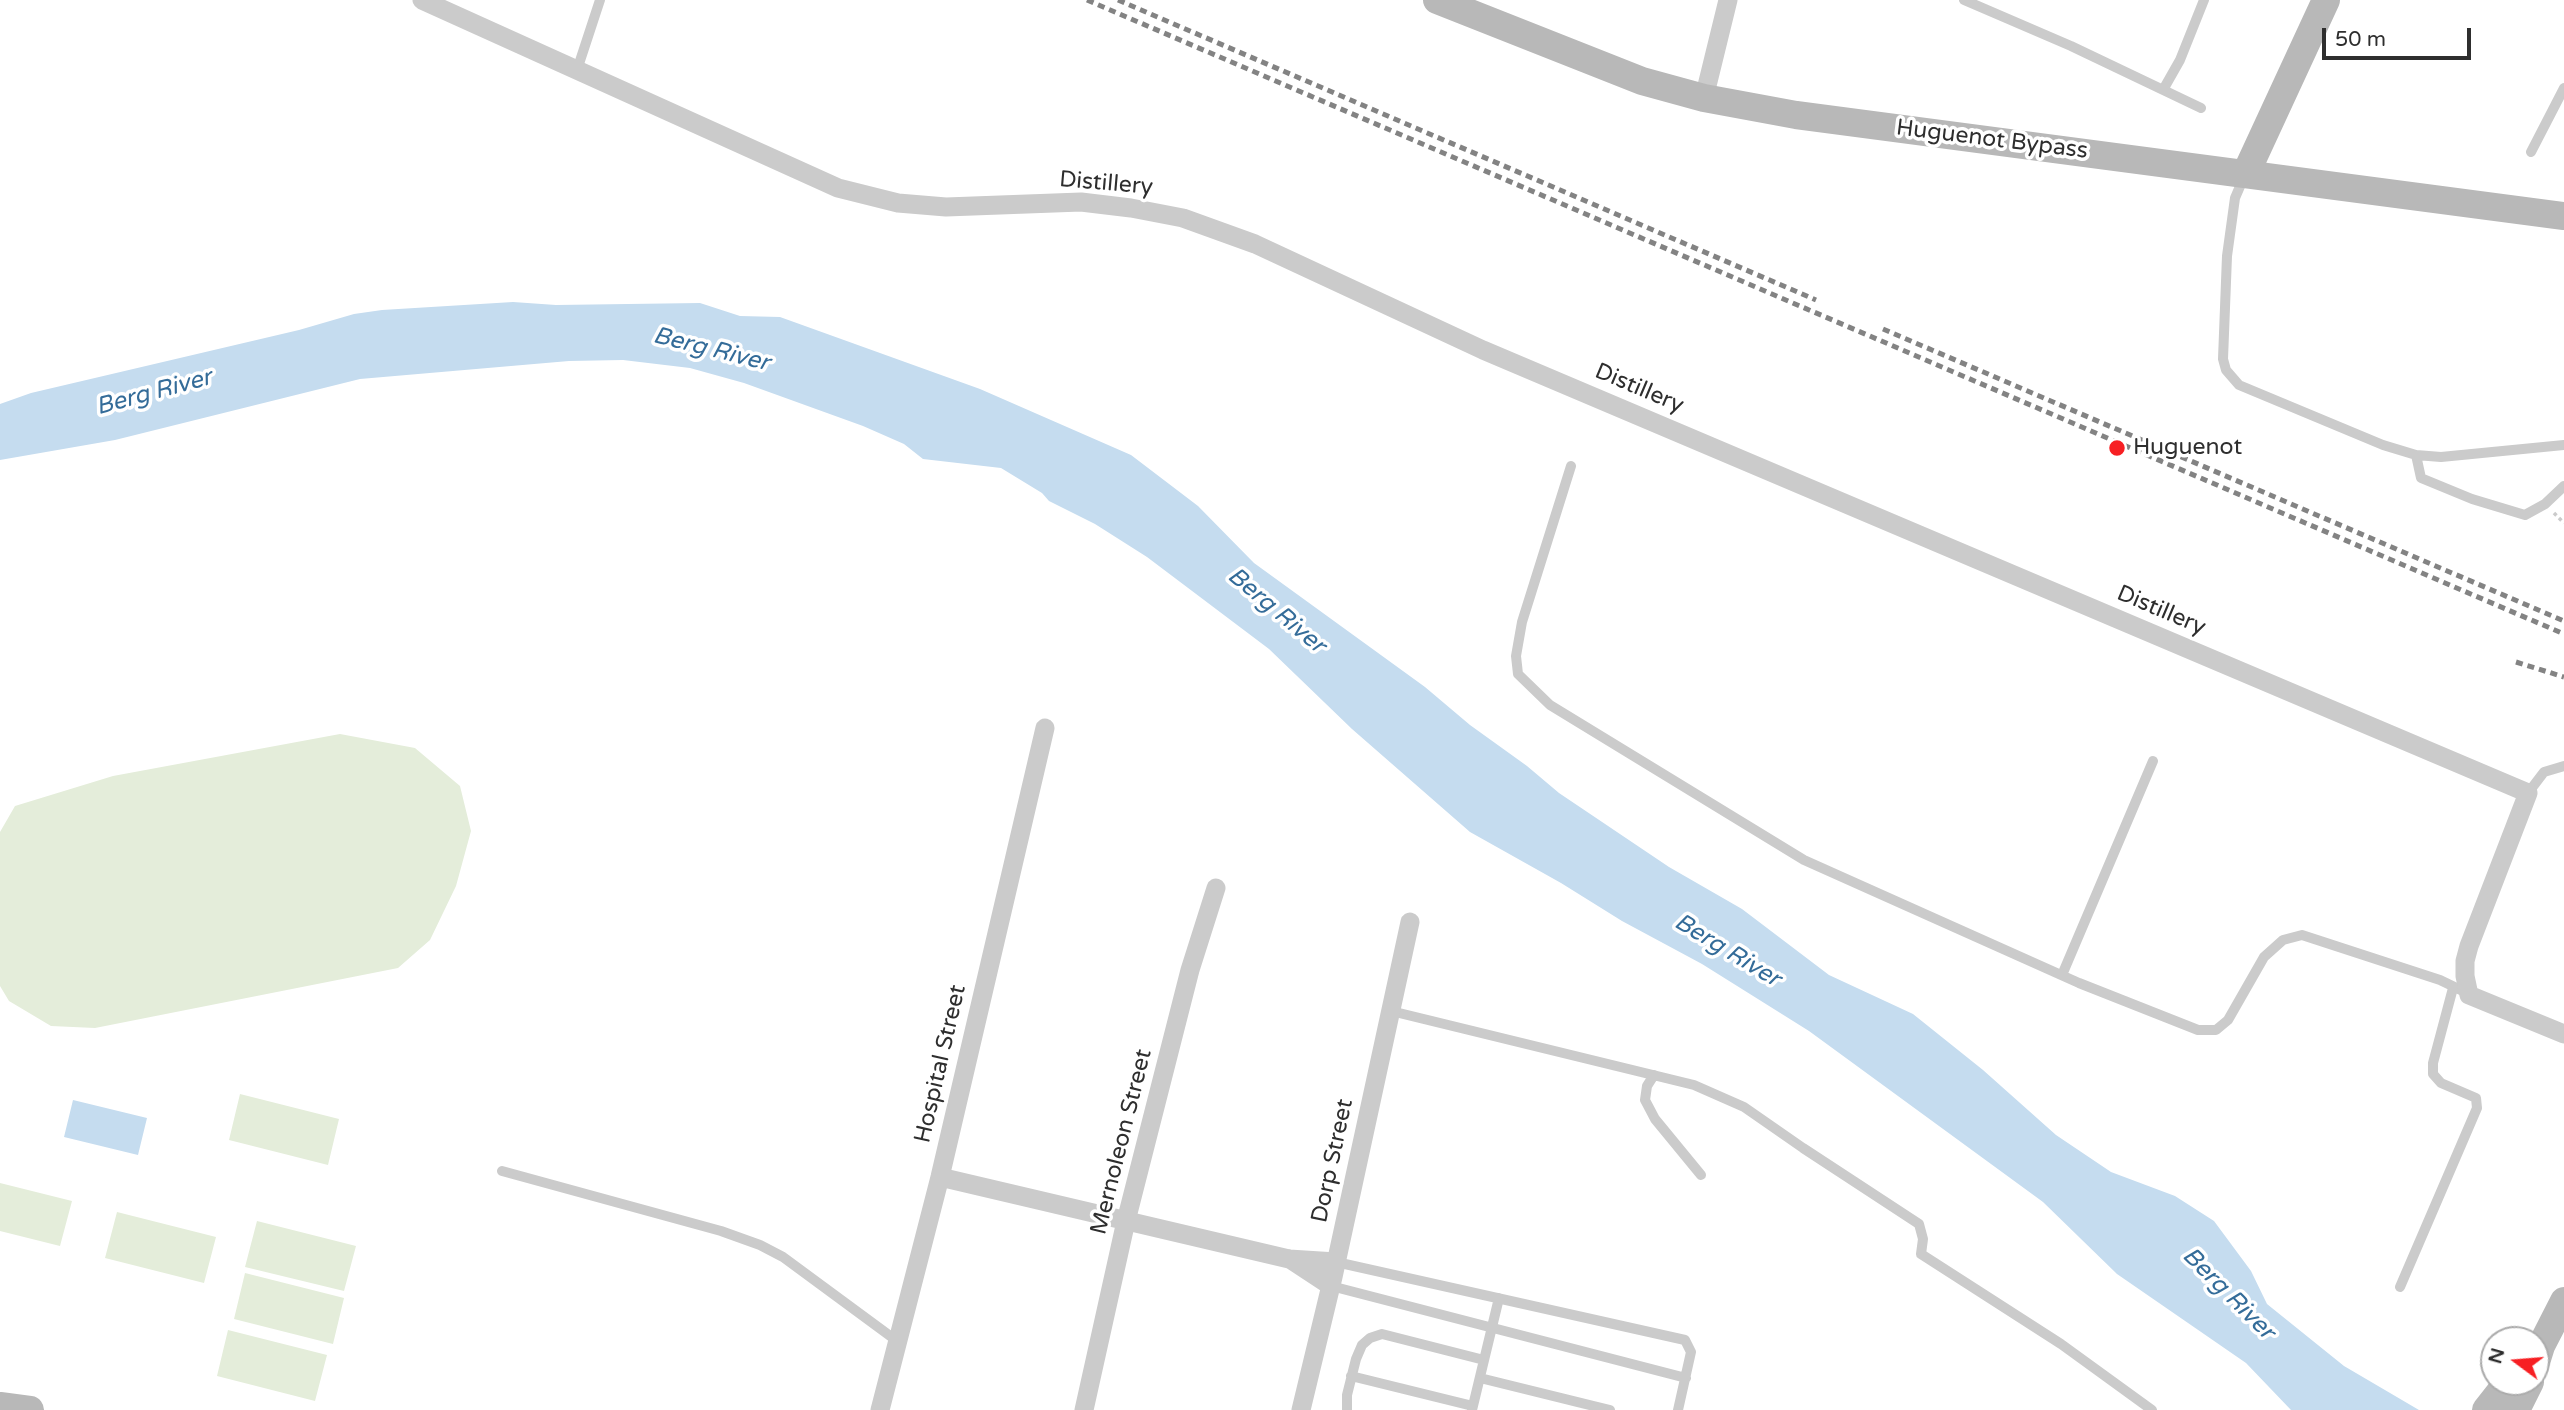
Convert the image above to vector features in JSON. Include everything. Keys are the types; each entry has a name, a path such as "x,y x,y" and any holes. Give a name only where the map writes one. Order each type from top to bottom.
{"main road":[{"name":"Huguenot Bypass","path":"1437,0 1642,81 1704,98 1796,115 2564,216"},
{"path":"2246,173 2326,0"},
{"path":"2550,1329 2564,1301"},
{"path":"2486,1410 2497,1396"},
{"path":"0,1406 30,1410"}],"street":[{"name":"Distillery","path":"422,0 827,183 874,197 898,203 946,207 1081,202 1119,206 1183,218 1255,244 1483,350 2528,793"},
{"path":"1704,98 1728,0"},
{"name":"Hospital Street","path":"880,1410 940,1177 1045,729"},
{"path":"2528,793 2469,946 2461,991 2564,1034"},
{"name":"Mernoleon Street","path":"1084,1410 1126,1221 1190,971 1216,888"},
{"name":"Dorp Street","path":"1301,1410 1331,1286 1410,922"},
{"path":"940,1177 1289,1259 1336,1262"},
{"path":"1289,1259 1331,1286"}],"lane":[{"path":"577,70 600,0"},
{"path":"1964,0 2071,46 2201,108"},
{"path":"2163,90 2180,60 2204,0"},
{"path":"2530,152 2564,88"},
{"path":"2246,173 2235,198 2227,256 2223,359 2226,370 2239,385 2383,445 2416,455 2441,457 2564,444"},
{"path":"2416,455 2421,478 2472,499 2525,515 2545,505 2564,486"},
{"path":"1572,466 1522,622 1516,656 1518,674 1550,705 1804,860 2062,975 2198,1030 2216,1030 2228,1020 2264,957 2283,940 2302,936 2440,980 2461,991 2433,1063 2434,1074 2441,1083 2476,1098 2477,1108 2400,1287"},
{"path":"2062,975 2153,761"},
{"path":"2528,793 2544,772 2564,766"},
{"path":"1391,1011 1694,1085 1744,1107 1802,1148 1919,1223 1923,1239 1921,1254 2061,1344 2152,1410"},
{"path":"1654,1075 1647,1086 1645,1100 1656,1119 1701,1175"},
{"path":"502,1171 721,1231 760,1245 783,1257 898,1342"},
{"path":"1336,1262 1685,1340 1691,1352 1678,1410"},
{"path":"1331,1286 1686,1378"},
{"path":"1351,1376 1473,1408 1499,1298"},
{"path":"1347,1410 1351,1376 1363,1345 1370,1338 1382,1334 1484,1360"},
{"path":"1480,1378 1610,1410"}],"green space":[{"path":"340,734 415,748 460,786 471,831 456,886 430,940 398,968 95,1028 51,1026 9,1001 0,986 0,832 15,806 113,776"},
{"path":"240,1094 339,1119 328,1165 229,1140"},
{"path":"0,1183 72,1201 60,1246 0,1231"},
{"path":"117,1212 216,1237 204,1283 105,1258"},
{"path":"257,1221 356,1246 344,1291 245,1267"},
{"path":"245,1273 344,1298 333,1344 234,1319"},
{"path":"228,1330 327,1355 315,1401 217,1376"}],"water":[{"name":"Berg River","path":"513,302 556,305 700,303 740,316 780,317 980,389 1131,455 1198,506 1254,563 1425,687 1559,793 1669,867 1742,909 1829,975 1913,1014 1983,1070 2056,1135 2111,1172 2175,1196 2214,1221 2251,1271 2267,1304 2344,1366 2419,1410 2291,1410 2246,1363 2117,1274 2043,1202 1809,1031 1702,964 1622,921 1470,832 1352,729 1269,649 1147,557 1095,524 1049,501 1042,493 1001,468 923,459 904,444 863,426 744,383 690,368 623,360 569,361 360,379 115,440 0,460 0,404 31,393 299,330 354,314"},
{"path":"73,1100 147,1118 138,1155 64,1137"}],"railway":[{"path":"1087,0 2564,634"},
{"path":"1118,0 1816,300"},
{"path":"1883,329 2564,621"},
{"path":"2516,662 2564,677"}],"place":[{"name":"Huguenot","path":"2117,448"}]}
